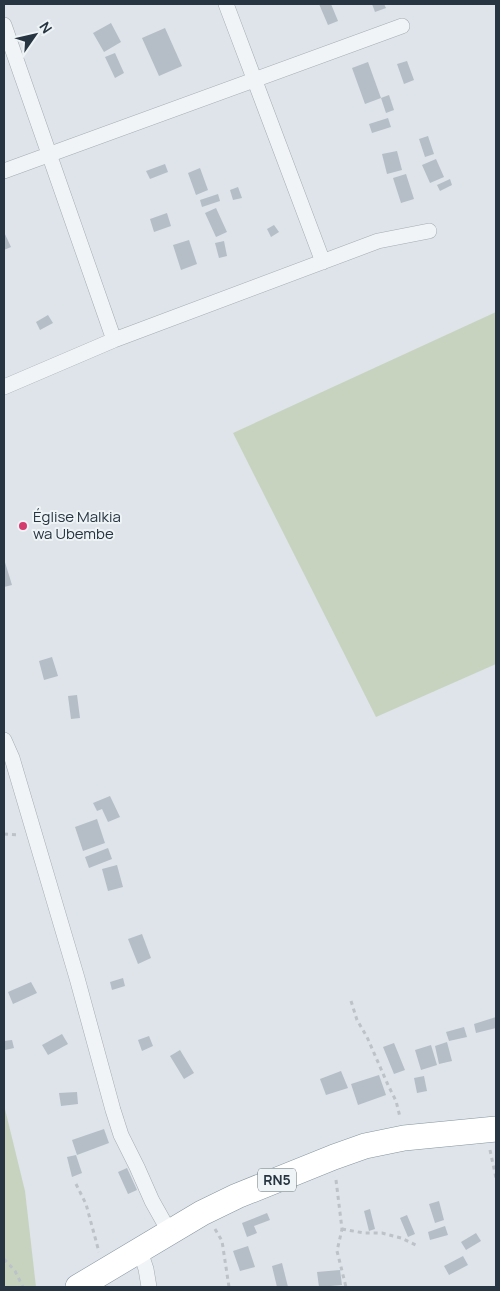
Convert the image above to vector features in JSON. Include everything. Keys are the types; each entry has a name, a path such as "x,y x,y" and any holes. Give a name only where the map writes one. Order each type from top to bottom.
{"highway":[{"name":"RN5","path":"78,1287 202,1213 238,1196 334,1157 365,1146 404,1138 491,1129"}],"street":[{"path":"226,4 323,262"},
{"path":"4,25 114,340"},
{"path":"4,171 402,26"},
{"path":"4,387 114,340 378,241 428,231"},
{"path":"4,740 12,758 121,1135 152,1201 170,1233"},
{"path":"140,1251 149,1287"}],"path":[{"path":"351,1001 357,1020 367,1037 396,1101 404,1138"},
{"path":"491,1129 496,1178"},
{"path":"334,1157 342,1229 337,1251 346,1287"},
{"path":"76,1184 86,1204 100,1257 106,1271"},
{"path":"202,1213 214,1227 222,1241 229,1287"},
{"path":"342,1229 364,1233 382,1233 401,1238 418,1246"},
{"path":"4,1259 14,1271 23,1287"}],"green space":[{"path":"496,312 496,664 376,717 233,433"},
{"path":"4,1105 25,1191 36,1287 4,1287"}],"building":[{"path":"319,4 331,4 338,21 328,25"},
{"path":"372,4 384,4 386,8 375,12"},
{"path":"111,23 121,42 104,52 93,33"},
{"path":"165,28 182,66 159,76 142,38"},
{"path":"115,53 124,73 115,78 105,57"},
{"path":"407,61 414,80 404,84 397,64"},
{"path":"368,62 381,98 365,104 352,68"},
{"path":"389,95 394,110 386,113 381,98"},
{"path":"388,118 391,127 372,133 369,124"},
{"path":"428,136 434,154 425,157 419,139"},
{"path":"397,151 402,170 387,174 382,154"},
{"path":"436,159 444,177 430,183 422,165"},
{"path":"165,164 168,172 150,179 146,171"},
{"path":"200,168 208,190 196,195 188,173"},
{"path":"406,174 414,199 401,203 393,178"},
{"path":"450,179 452,185 440,191 437,185"},
{"path":"238,187 242,198 233,200 230,190"},
{"path":"218,194 220,201 202,207 200,200"},
{"path":"216,208 227,232 216,237 205,213"},
{"path":"167,213 171,226 154,232 150,219"},
{"path":"274,225 279,232 271,237 267,229"},
{"path":"4,232 11,247 4,250"},
{"path":"189,240 197,264 181,270 173,245"},
{"path":"224,241 227,256 219,258 215,243"},
{"path":"48,315 53,323 40,330 36,322"},
{"path":"4,559 12,585 4,587"},
{"path":"52,657 58,676 44,680 39,661"},
{"path":"77,695 80,718 71,719 68,696"},
{"path":"110,796 120,817 108,822 102,809 97,811 93,803"},
{"path":"97,819 105,843 83,851 75,827"},
{"path":"108,848 112,859 89,868 85,857"},
{"path":"117,865 123,887 108,891 102,869"},
{"path":"142,934 151,958 138,964 128,939"},
{"path":"123,978 125,986 112,990 110,982"},
{"path":"31,982 37,993 13,1004 8,992"},
{"path":"496,1017 496,1028 476,1033 474,1024"},
{"path":"464,1027 467,1037 449,1041 446,1032"},
{"path":"62,1034 68,1044 48,1055 42,1045"},
{"path":"149,1036 153,1046 142,1051 138,1040"},
{"path":"12,1040 14,1048 5,1050 4,1041"},
{"path":"447,1042 452,1061 439,1064 435,1046"},
{"path":"394,1043 405,1070 394,1074 383,1047"},
{"path":"431,1045 437,1065 421,1070 415,1050"},
{"path":"180,1050 194,1073 184,1079 170,1056"},
{"path":"341,1071 348,1088 326,1095 320,1079"},
{"path":"379,1075 386,1095 358,1105 351,1084"},
{"path":"424,1076 427,1091 417,1093 414,1078"},
{"path":"77,1092 78,1104 61,1106 59,1093"},
{"path":"104,1129 109,1143 77,1155 72,1140"},
{"path":"76,1155 82,1173 72,1177 67,1157"},
{"path":"127,1168 137,1190 128,1194 118,1172"},
{"path":"439,1201 444,1220 435,1223 429,1204"},
{"path":"370,1209 375,1229 369,1231 364,1211"},
{"path":"267,1213 270,1220 254,1226 257,1233 247,1237 242,1223"},
{"path":"407,1215 415,1234 408,1237 400,1218"},
{"path":"445,1226 448,1235 430,1240 428,1232"},
{"path":"476,1233 481,1241 466,1250 461,1242"},
{"path":"248,1246 255,1267 240,1271 233,1251"},
{"path":"463,1256 468,1265 449,1275 444,1266"},
{"path":"282,1263 288,1287 277,1287 272,1266"},
{"path":"340,1270 342,1285 319,1287 317,1272"}],"place":[{"name":"Église Malkia wa Ubembe","path":"23,526"}]}
